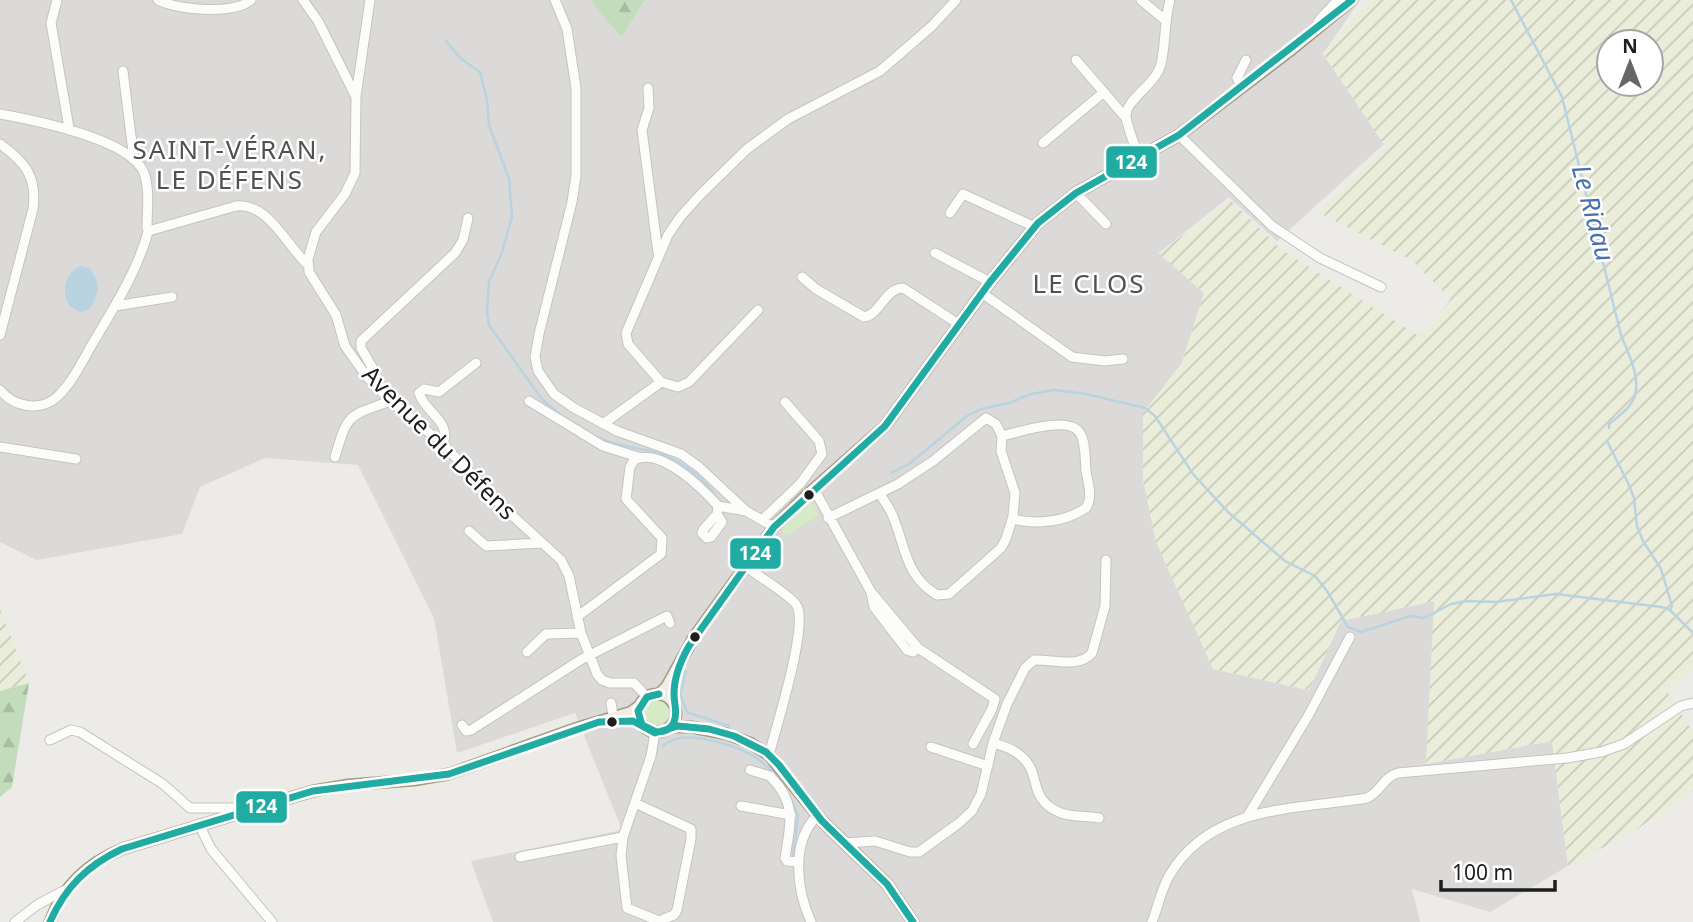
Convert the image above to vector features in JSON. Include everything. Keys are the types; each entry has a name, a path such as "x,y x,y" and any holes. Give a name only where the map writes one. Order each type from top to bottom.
{"main road":[{"path":"50,922 65,890 90,866 108,855 199,824 329,787 406,781 449,774 614,719 631,712 659,694 667,686 694,637 774,527 885,426 990,282 1035,227 1076,193 1179,135 1352,0"},
{"path":"671,727 682,659"},
{"path":"659,694 709,729"},
{"path":"642,725 638,716 643,702"},
{"path":"614,719 633,721 655,733 683,726 709,729 750,743 769,755 817,816 887,884 913,922"}],"street":[{"path":"57,0 51,23 69,128"},
{"path":"158,0 177,6 208,8 239,8 251,0"},
{"path":"303,0 318,21 356,97"},
{"path":"308,264 316,232 345,194 355,173 356,97 370,0"},
{"path":"555,0 567,29 576,88 576,176 539,334 536,359 540,376 554,394 574,408 617,431 681,454 746,511 774,527"},
{"path":"758,310 689,382 678,387 661,382 627,343 625,337 659,255 681,216 747,149 788,119 880,71 932,26 956,0"},
{"path":"1141,0 1165,20"},
{"path":"1126,118 1129,106 1158,72 1170,0"},
{"path":"1313,32 1320,19 1338,0"},
{"path":"1076,60 1126,118 1139,158"},
{"path":"1242,88 1237,78 1246,60"},
{"path":"123,71 134,160"},
{"path":"648,88 649,108 642,130 659,255"},
{"path":"1042,143 1104,92"},
{"path":"0,114 69,128 134,160 142,170 146,185 149,230 139,261 115,306 58,396 44,405 30,407 14,401 0,390"},
{"path":"1179,135 1272,226 1320,258 1381,286"},
{"path":"0,144 25,166 35,192 33,209 0,333"},
{"path":"1076,193 1106,224"},
{"path":"950,213 963,194 1035,227"},
{"name":"Avenue du Défens","path":"149,230 236,206 248,205 261,212 308,264 317,287 336,315 345,346 368,377 390,401 443,444 565,566 587,656 597,674 602,680 614,683 634,683 643,702"},
{"path":"368,377 372,367 361,348 361,341 455,253 463,240 468,218"},
{"path":"935,253 990,282"},
{"path":"802,278 864,317 873,314 894,289 903,288 960,325"},
{"path":"982,293 1072,357 1105,361 1123,359"},
{"path":"115,306 172,297"},
{"path":"443,444 446,435 444,428 422,401 419,393 424,389 439,392 476,363"},
{"path":"603,424 661,382"},
{"path":"335,457 348,419 390,401"},
{"path":"529,401 603,446 660,461 684,473 719,514 746,511"},
{"path":"762,520 800,484 822,454 819,441 785,402"},
{"path":"828,518 880,494 933,461 986,418 996,424 1002,436 1001,451 1015,493 1012,519 1001,548 949,594 942,596 928,590 915,576 906,559 895,520 880,494"},
{"path":"1002,436 1060,425 1073,427 1081,436 1090,497 1086,508 1076,514 1038,523 1012,519"},
{"path":"0,447 76,458"},
{"path":"577,617 661,554 662,538 626,499 630,467 638,457"},
{"path":"814,489 872,592 918,648 995,699 973,744"},
{"path":"469,531 486,546 541,543"},
{"path":"845,843 875,841 910,852 922,850 955,827 972,811 981,794 993,743 1007,704 1029,664 1040,660 1076,662 1092,653 1105,606 1108,583 1106,560"},
{"path":"745,566 794,601 799,612 799,638 769,755"},
{"path":"462,725 466,731 471,730 587,656 667,616 670,623"},
{"path":"527,652 546,634 581,633"},
{"path":"1247,817 1308,716 1350,637"},
{"path":"611,703 614,719"},
{"path":"1152,922 1168,878 1190,850 1220,829 1247,817 1276,809 1367,798 1375,794 1388,777 1398,773 1567,758 1612,749 1624,744 1681,706 1693,704"},
{"path":"50,740 71,730 80,732 163,784 190,807 252,808"},
{"path":"635,803 688,826 692,833 677,910 674,915 659,921 626,907 621,856 623,837 651,756 655,733"},
{"path":"993,743 1015,752 1026,761 1039,795 1050,806 1065,814 1099,818"},
{"path":"931,747 988,766"},
{"path":"750,770 768,775 775,781 789,807 791,815 785,859 799,862"},
{"path":"741,806 791,815"},
{"path":"811,922 800,889 799,862 809,826 817,816"},
{"path":"199,824 211,849 272,922"},
{"path":"520,857 623,837"},
{"path":"15,922 37,905 65,890"}],"shaded area":[{"path":"0,0 1360,0 1323,54 1384,144 1277,241 1229,197 1159,253 1204,293 1182,363 1143,413 1143,479 1156,542 1213,669 1309,690 1341,621 1435,601 1426,764 1552,741 1568,866 1490,912 1412,889 1420,922 493,922 471,861 622,830 575,713 457,753 434,618 358,465 265,458 200,487 182,534 37,560 0,542"},
{"path":"633,729 647,744 645,754 640,753 634,763 629,765 618,738"},
{"path":"687,739 702,742 692,773 660,764 673,743"}],"green space":[{"path":"590,0 645,0 621,37"},
{"path":"1369,0 1693,0 1693,668 1667,691 1693,732 1693,791 1634,831 1568,866 1552,741 1426,764 1434,601 1341,621 1309,690 1213,669 1156,542 1143,479 1143,413 1182,363 1204,293 1158,253 1231,201 1282,250 1419,336 1451,299 1411,260 1318,212 1386,148 1323,53"},
{"path":"804,501 814,504 819,515 786,536 780,526"},
{"path":"0,609 29,683 0,691"},
{"path":"29,683 12,787 0,797 0,691"},
{"path":"657,699 667,703 671,713 667,723 657,727 647,723 643,713 647,703"}],"water":[{"path":"81,266 89,268 93,273 98,288 89,310 80,312 70,306 65,289 68,277"}],"waterway":[{"name":"Le Ridau","path":"1511,0 1562,97 1621,335 1631,358 1636,392 1631,404 1609,424 1609,428"},
{"path":"446,41 460,58 480,72 487,100 489,125 509,179 512,217 501,255 489,282 489,325 542,399 563,417"},
{"path":"891,473 909,464 967,416 981,409 1054,390 1086,394 1145,408 1155,416 1193,474 1228,512 1285,561 1315,576 1348,627 1361,632 1410,616 1424,618 1451,604 1466,601 1496,602 1556,594 1661,607 1670,610 1693,633"},
{"path":"595,436 672,458 694,472 713,492"},
{"name":"Le Ridau","path":"1607,441 1634,498 1637,526 1643,541 1661,569 1672,606 1670,610"},
{"path":"686,671 680,695 687,712 729,726"},
{"path":"663,746 678,738 688,737 727,744 757,759 782,784"},
{"path":"789,795 798,816 793,855"}],"transit line":[{"name":"124","path":"659,694 647,697 638,711 642,725 656,732 667,730 674,722 675,682 689,646 774,527 885,426 990,282 1038,223 1076,193 1179,135 1352,0"},
{"name":"124","path":"50,922 63,898 79,878 122,849 313,791 449,774 599,722 633,721 655,733 678,726 709,729 734,736 766,752 822,821 887,884 913,922"}],"district":[{"name":"SAINT-VÉRAN, LE DÉFENS","path":"230,165"},
{"name":"LE CLOS","path":"1089,284"}]}
